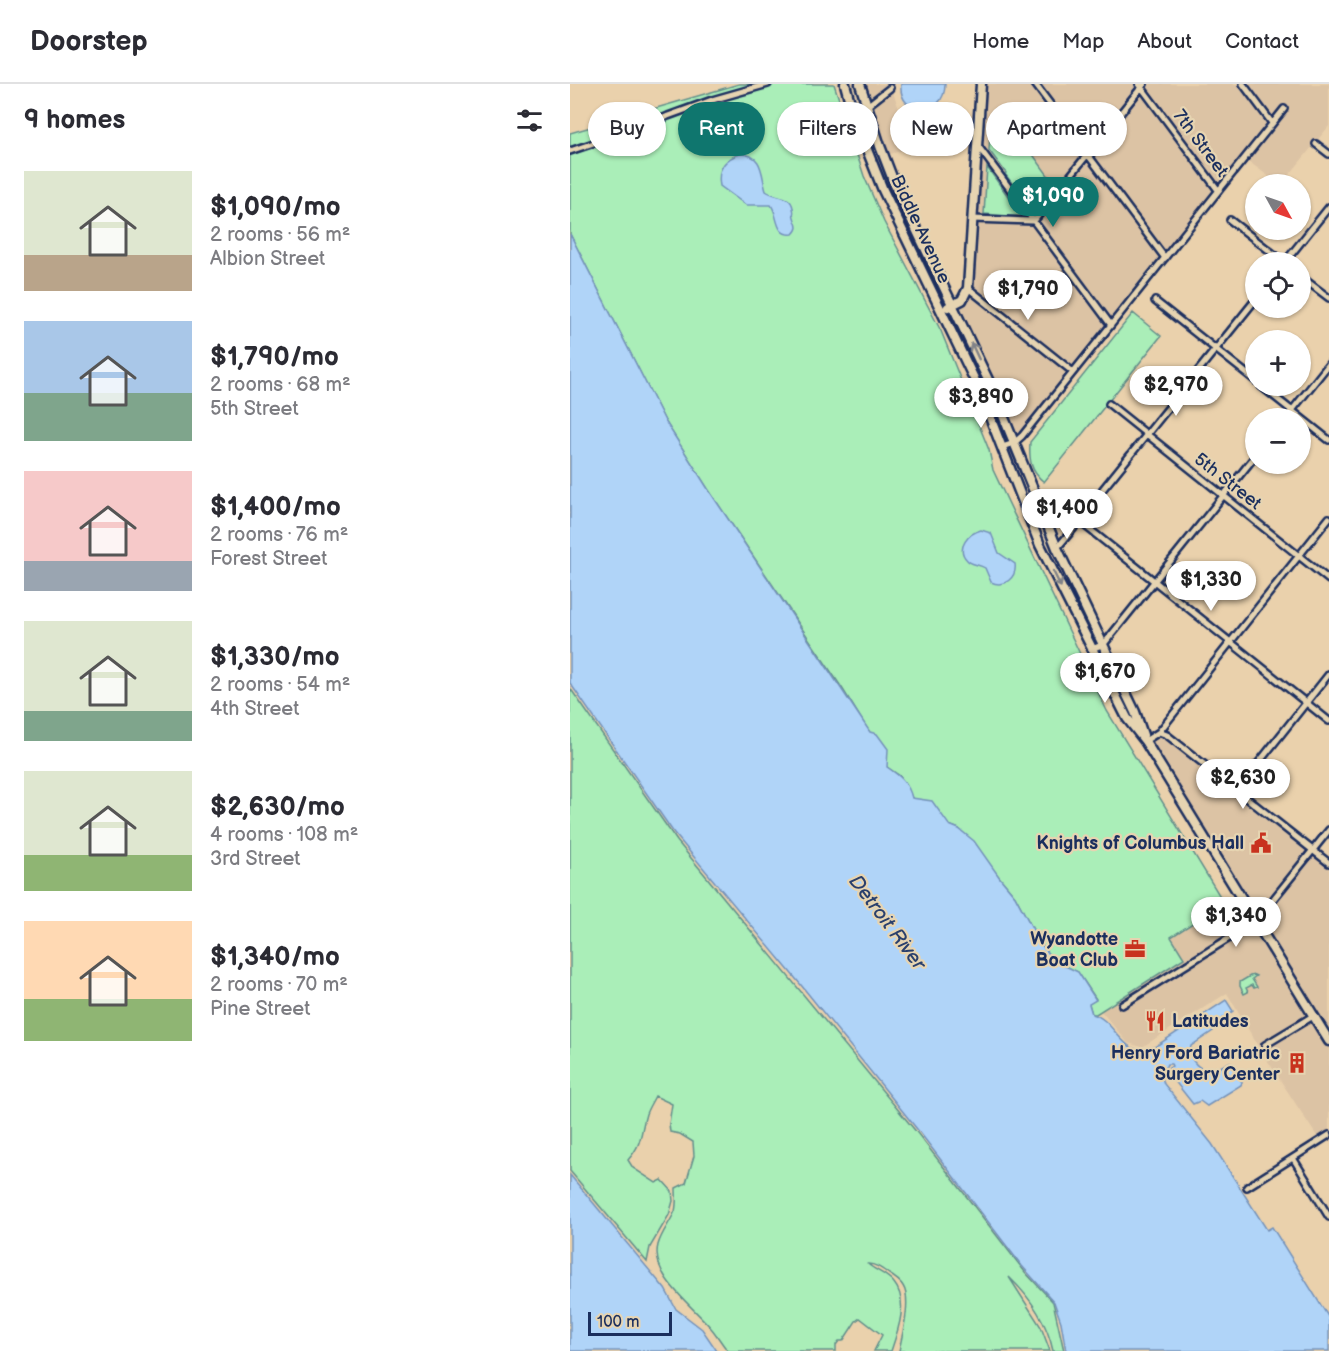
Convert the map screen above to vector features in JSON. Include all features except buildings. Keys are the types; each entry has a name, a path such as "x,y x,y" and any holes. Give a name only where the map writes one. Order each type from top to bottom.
{"main road":[{"name":"Biddle Avenue","path":"845,84 883,190 979,389 1040,545 1092,649 1127,718 1145,741 1329,1041"},
{"name":"Biddle Avenue","path":"860,84 866,102"},
{"path":"941,310 965,296 968,288 981,84"},
{"name":"Biddle Avenue","path":"878,137 895,185 991,386 1057,549 1104,644 1135,712 1145,741"},
{"path":"883,190 895,185"}],"street":[{"path":"570,151 712,100 768,84"},
{"path":"1035,84 1049,102"},
{"path":"1243,84 1272,123"},
{"path":"1127,103 1141,85"},
{"name":"7th Street","path":"1141,85 1218,190"},
{"path":"872,102 890,88"},
{"path":"1002,447 1014,443 1022,436 1284,109"},
{"path":"1316,144 1329,154"},
{"path":"977,145 1111,325"},
{"path":"1034,221 1086,156"},
{"path":"1089,156 1165,258"},
{"path":"1292,252 1329,207"},
{"path":"972,219 1034,221"},
{"path":"1230,219 1271,252"},
{"path":"1311,284 1329,298"},
{"path":"968,288 1073,372"},
{"path":"1155,301 1245,372"},
{"path":"1245,313 1078,520 1329,721"},
{"path":"1294,408 1329,364"},
{"path":"1273,396 1288,408"},
{"name":"5th Street","path":"1108,404 1329,580"},
{"path":"1311,426 1329,440"},
{"path":"1092,649 1104,644 1245,468"},
{"path":"1035,498 1044,497 1071,517"},
{"path":"1145,741 1159,732 1329,518"},
{"path":"1057,549 1074,528"},
{"path":"1237,790 1329,674"},
{"path":"1159,732 1167,735 1329,863"},
{"path":"1122,1005 1255,922 1329,830"},
{"path":"1265,1045 1313,1016"},
{"path":"1247,1187 1329,1135"},
{"path":"1293,1158 1329,1217"}],"shaded area":[{"path":"860,84 890,84 897,102 890,102 890,154 884,156 878,138 878,102 866,102"},
{"path":"981,84 1329,84 1329,126 1290,174 1266,174 1244,158 1014,443 953,305 965,296"},
{"path":"1159,732 1164,733 1329,863 1329,1135 1320,1141 1258,1046 1227,993 1142,1047 1128,1043 1101,1011 1184,958 1171,937 1237,894 1145,741"}],"green space":[{"path":"739,84 834,84 840,102 777,102 777,156 857,156 884,222 941,331 989,450 993,470 1107,711 1224,903 1171,937 1184,958 1096,1014 1092,1014 1089,1004 1096,999 1078,972 1057,962 1048,954 1015,896 959,829 949,825 912,798 900,776 887,767 870,733 842,688 665,421 570,234 570,133 588,128 588,156 666,156 666,105"},
{"path":"993,156 1034,156 1055,185 1034,212"},
{"path":"987,167 1022,216 1021,217 984,214"},
{"path":"1133,313 1161,336 1044,482 1036,474 1031,464 1030,442"},
{"path":"570,688 677,841 918,1134 1025,1272 1053,1302 1064,1351 1053,1351 1047,1330 1037,1311 1009,1277 1041,1327 1050,1351 899,1351 906,1318 906,1292 895,1278 879,1267 868,1264 894,1283 901,1298 901,1316 891,1351 874,1351 882,1335 860,1318 843,1341 839,1341 836,1345 836,1351 728,1351 711,1328 675,1290 657,1257 659,1241 675,1211 676,1188 686,1183 694,1156 693,1142 680,1134 670,1132 672,1104 655,1096 646,1114 639,1143 628,1160 633,1168 656,1183 662,1180 672,1191 673,1201 669,1215 650,1247 647,1262 570,1171"},
{"path":"1256,976 1252,979 1257,987 1254,988 1252,985 1246,988 1248,992 1244,994 1240,982"}],"water":[{"path":"901,84 945,84 939,102 906,102 902,95"},
{"path":"736,156 750,156 757,161 766,191 786,198 792,204 797,226 793,234 787,234 780,229 771,205 746,205 720,186 721,170 730,159"},
{"name":"Detroit River","path":"570,234 665,421 870,732 877,734 888,749 887,767 903,780 912,798 932,801 949,825 959,829 974,841 1015,896 1048,954 1057,962 1078,972 1096,1000 1089,1004 1092,1014 1106,1022 1130,1046 1147,1052 1226,1000 1233,1011 1211,1027 1213,1031 1191,1046 1191,1056 1200,1068 1210,1070 1230,1062 1242,1082 1241,1085 1207,1106 1200,1101 1193,1104 1166,1070 1172,1066 1171,1064 1167,1064 1165,1068 1161,1067 1160,1071 1164,1084 1212,1144 1267,1230 1272,1227 1329,1318 1329,1351 1066,1351 1061,1322 1054,1302 1022,1266 921,1134 801,985 674,833 570,683"},
{"path":"981,530 991,533 999,553 1015,564 1014,574 1005,583 991,582 985,568 971,563 962,551 968,538"},
{"path":"570,1175 665,1289 676,1309 702,1329 717,1351 570,1351"}],"place":[{"name":"Knights of Columbus Hall","path":"1261,843"},
{"name":"Wyandotte Boat Club","path":"1135,949"},
{"name":"Latitudes","path":"1155,1021"},
{"name":"Henry Ford Bariatric Surgery Center","path":"1297,1063"}]}
